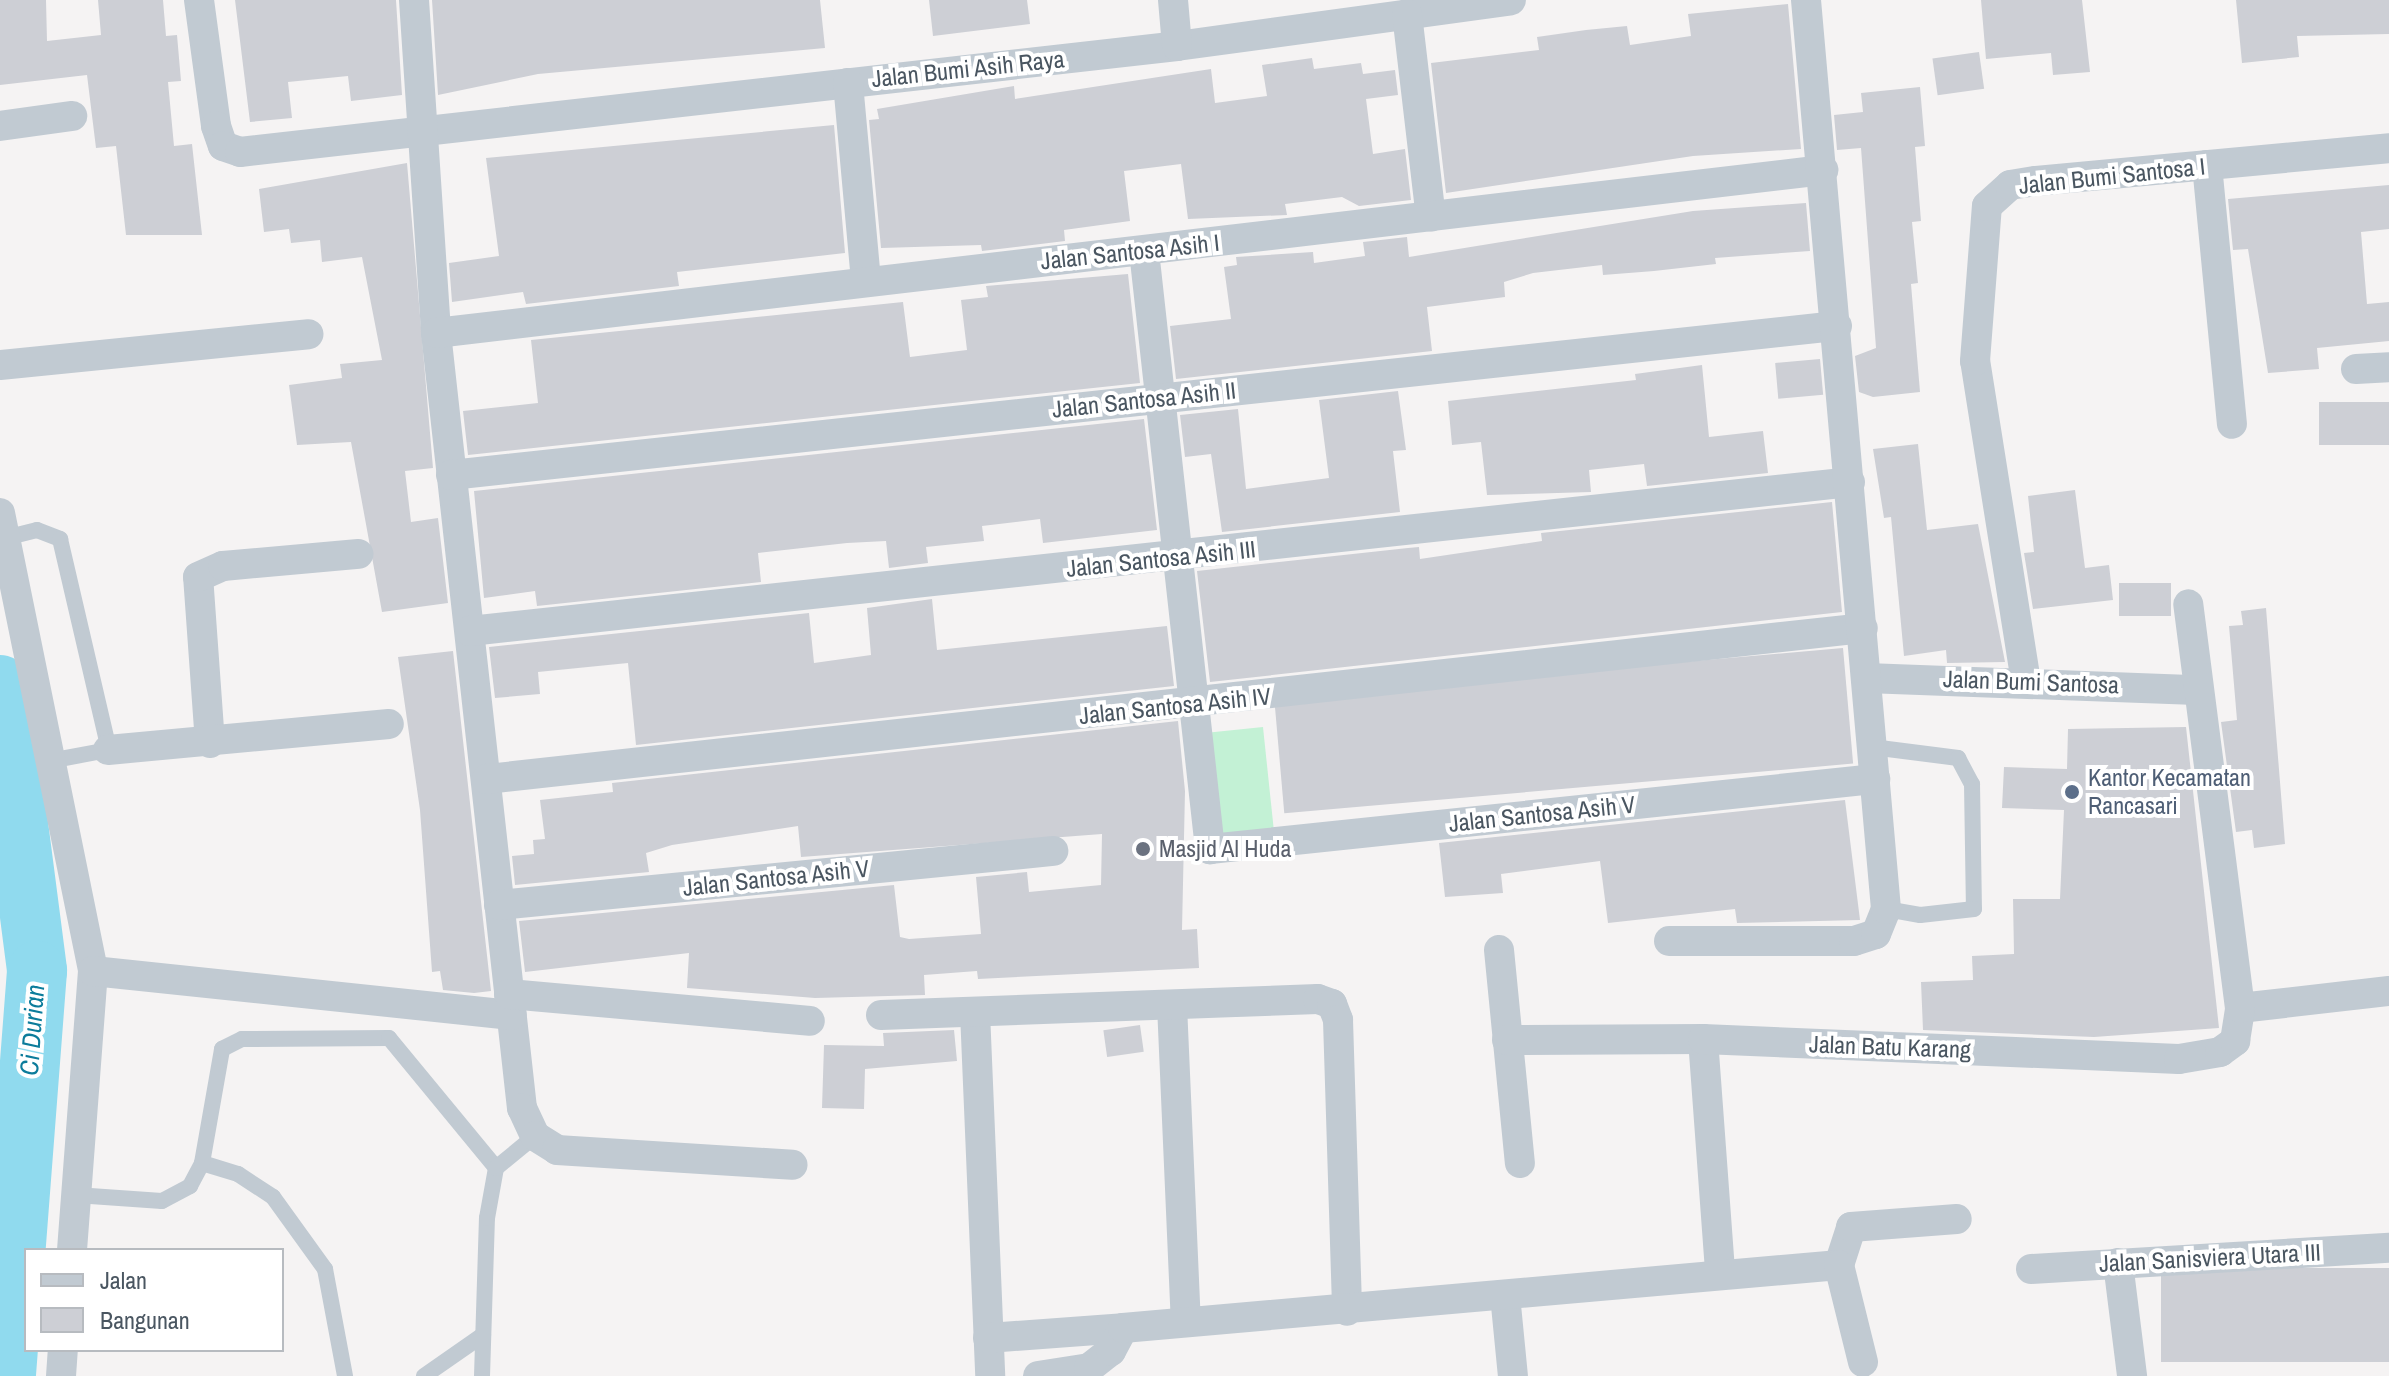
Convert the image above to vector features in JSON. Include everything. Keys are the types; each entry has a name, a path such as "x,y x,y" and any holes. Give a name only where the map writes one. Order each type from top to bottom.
{"street":[{"name":"Jalan Bumi Asih Raya","path":"199,0 223,146 240,152 1177,46 1511,0"},
{"path":"414,0 436,333 522,1108 535,1136 557,1150 793,1165"},
{"path":"1173,0 1177,46"},
{"path":"1669,941 1854,941 1876,934 1886,909 1806,0"},
{"path":"1407,14 1431,217"},
{"path":"848,83 866,280"},
{"path":"0,126 72,116"},
{"name":"Jalan Bumi Santosa I","path":"2026,682 1975,361 1987,206 2010,185 2389,148"},
{"path":"2207,165 2232,424"},
{"name":"Jalan Santosa Asih I","path":"436,333 866,280 1144,251 1823,170"},
{"path":"1144,251 1163,398 1194,705"},
{"name":"Jalan Santosa Asih II","path":"451,475 1837,326"},
{"path":"0,365 308,334"},
{"path":"2356,369 2389,367"},
{"name":"Jalan Santosa Asih III","path":"470,631 1180,557 1850,482"},
{"path":"3,526 54,760 93,971 72,1248"},
{"path":"210,743 198,577 223,566 358,554"},
{"name":"Jalan Batu Karang","path":"1507,1040 1703,1039 2179,1059 2204,1057 2235,1041 2240,1008 2188,604"},
{"name":"Jalan Santosa Asih IV","path":"487,779 1194,705 1863,628"},
{"name":"Jalan Bumi Santosa","path":"1866,678 2197,690"},
{"name":"Jalan Santosa Asih V","path":"1194,705 1210,849 1875,779"},
{"path":"108,750 210,743 389,724"},
{"name":"Jalan Santosa Asih V","path":"499,905 1053,851"},
{"path":"1499,950 1520,1163"},
{"path":"93,971 510,1004 810,1021"},
{"path":"2240,1008 2389,991"},
{"path":"881,1015 1318,999 1332,1004 1338,1020 1347,1311"},
{"path":"1172,1005 1186,1322"},
{"path":"975,1012 990,1376"},
{"path":"1703,1039 1720,1272"},
{"path":"1863,1362 1839,1265 1851,1227 1957,1219"},
{"name":"Jalan Sanisviera Utara III","path":"2031,1269 2389,1248"},
{"path":"2118,1263 2132,1376"},
{"path":"988,1338 1347,1311 1720,1272 1839,1265"},
{"path":"1505,1295 1513,1376"},
{"path":"1038,1376 1090,1372 1111,1351 1123,1328"},
{"path":"61,1376 63,1352"}],"lane":[{"path":"3,526 37,530 60,539 108,750 54,760"},
{"path":"1872,747 1958,758 1972,784 1974,909 1920,915 1886,909"},
{"path":"76,1195 162,1201 190,1186 202,1163 222,1049 242,1039 389,1038 496,1168"},
{"path":"482,1376 487,1218 496,1168 535,1136"},
{"path":"202,1163 238,1174 273,1197 325,1269 345,1376"},
{"path":"424,1376 483,1335"}],"green space":[{"path":"1263,727 1275,838 1219,844 1207,733"}],"building":[{"path":"0,0 46,0 47,41 101,35 98,0 163,0 166,36 177,35 181,81 168,82 174,146 192,144 202,235 126,235 116,146 96,148 87,75 0,85"},
{"path":"235,0 396,0 402,95 351,101 348,76 288,82 292,118 250,122"},
{"path":"432,0 820,0 825,48 538,74 438,95"},
{"path":"929,0 1027,0 1030,24 933,36"},
{"path":"1981,0 2082,0 2090,72 2053,75 2051,53 1986,59"},
{"path":"2236,0 2389,0 2389,34 2297,36 2299,57 2242,63"},
{"path":"1788,4 1801,149 1693,156 1446,193 1431,63 1539,50 1537,37 1586,30 1627,26 1630,45 1691,36 1688,14"},
{"path":"1979,52 1984,89 1938,95 1932,59"},
{"path":"1312,58 1314,69 1361,63 1363,74 1395,70 1398,95 1366,99 1373,154 1405,149 1411,200 1359,206 1342,197 1285,204 1287,215 1188,219 1181,164 1124,171 1130,221 1064,230 1065,241 982,251 981,245 881,248 869,120 879,119 877,109 1014,86 1015,99 1211,69 1215,103 1267,96 1262,65"},
{"path":"1920,87 1925,146 1915,147 1921,221 1912,222 1918,283 1911,284 1920,392 1873,397 1859,392 1855,356 1876,348 1861,148 1837,150 1834,115 1863,112 1861,93"},
{"path":"834,125 845,253 677,272 679,286 526,304 523,292 452,302 449,263 499,256 486,158"},
{"path":"407,163 433,468 405,471 411,522 438,518 448,603 382,612 351,442 297,445 289,385 342,378 340,364 382,360 362,257 322,262 320,240 291,243 289,229 264,232 259,189"},
{"path":"2389,185 2389,229 2361,232 2367,304 2389,302 2389,341 2317,348 2319,369 2268,373 2248,249 2233,250 2228,199"},
{"path":"1806,203 1810,251 1715,258 1716,264 1654,271 1603,275 1602,265 1533,273 1504,282 1505,297 1427,307 1432,351 1176,379 1170,326 1231,319 1224,267 1237,265 1236,257 1313,252 1314,263 1365,256 1363,242 1407,237 1409,257 1693,211"},
{"path":"1128,274 1140,383 468,455 463,411 538,403 531,340 903,302 910,357 967,350 961,300 988,297 986,286"},
{"path":"1820,359 1823,395 1778,399 1775,363"},
{"path":"1702,365 1709,437 1763,431 1768,473 1647,486 1644,464 1589,470 1591,492 1487,495 1481,442 1452,445 1448,401 1636,380 1635,374"},
{"path":"1398,391 1406,450 1393,451 1400,512 1222,532 1211,454 1185,457 1180,415 1238,409 1246,489 1329,478 1319,400"},
{"path":"2319,402 2389,402 2389,445 2319,445"},
{"path":"1144,419 1157,530 1043,543 1040,519 982,526 984,541 926,547 928,563 889,568 886,541 847,543 758,553 761,582 537,606 535,591 484,598 474,491"},
{"path":"1918,444 1927,530 1978,524 2005,662 1947,663 1946,650 1904,656 1891,517 1884,518 1873,449"},
{"path":"2075,490 2085,568 2109,565 2113,600 2033,609 2024,553 2034,552 2028,496"},
{"path":"1832,502 1842,612 1210,682 1197,571 1419,547 1420,559 1542,541 1541,533"},
{"path":"2119,583 2171,583 2171,616 2119,616"},
{"path":"932,599 937,650 1167,626 1174,686 636,745 628,663 538,672 540,694 495,698 489,647 809,613 814,663 871,655 867,608"},
{"path":"2266,608 2285,844 2254,848 2252,830 2236,832 2221,722 2237,720 2229,626 2243,625 2241,611"},
{"path":"1843,648 1853,764 1284,813 1274,698"},
{"path":"453,651 491,991 474,993 443,990 440,971 432,972 420,810 398,657"},
{"path":"1178,721 1185,791 1182,930 1197,929 1199,968 978,979 977,971 924,975 925,995 815,998 687,988 689,953 525,972 519,921 894,885 900,937 909,939 981,934 976,877 1027,872 1029,892 1101,885 1102,834 801,857 798,826 672,845 646,853 649,872 515,885 512,856 534,854 533,840 545,839 540,800 613,792 612,783"},
{"path":"2186,727 2219,1028 2094,1037 1923,1030 1921,982 1973,980 1972,956 2014,954 2013,899 2060,899 2064,810 2002,808 2004,767 2067,769 2068,729"},
{"path":"1845,800 1860,920 1737,923 1735,909 1608,923 1600,861 1501,874 1503,893 1445,897 1439,843"},
{"path":"1140,1025 1144,1052 1107,1057 1103,1030"},
{"path":"954,1030 957,1061 865,1069 864,1109 822,1108 824,1045 884,1046 883,1033"},
{"path":"2161,1268 2389,1268 2389,1362 2161,1362"}],"waterway":[{"name":"Ci Durian","path":"0,685 37,971 6,1376"}],"place":[{"name":"Kantor Kecamatan Rancasari","path":"2072,792"},
{"name":"Masjid Al Huda","path":"1143,849"}]}
